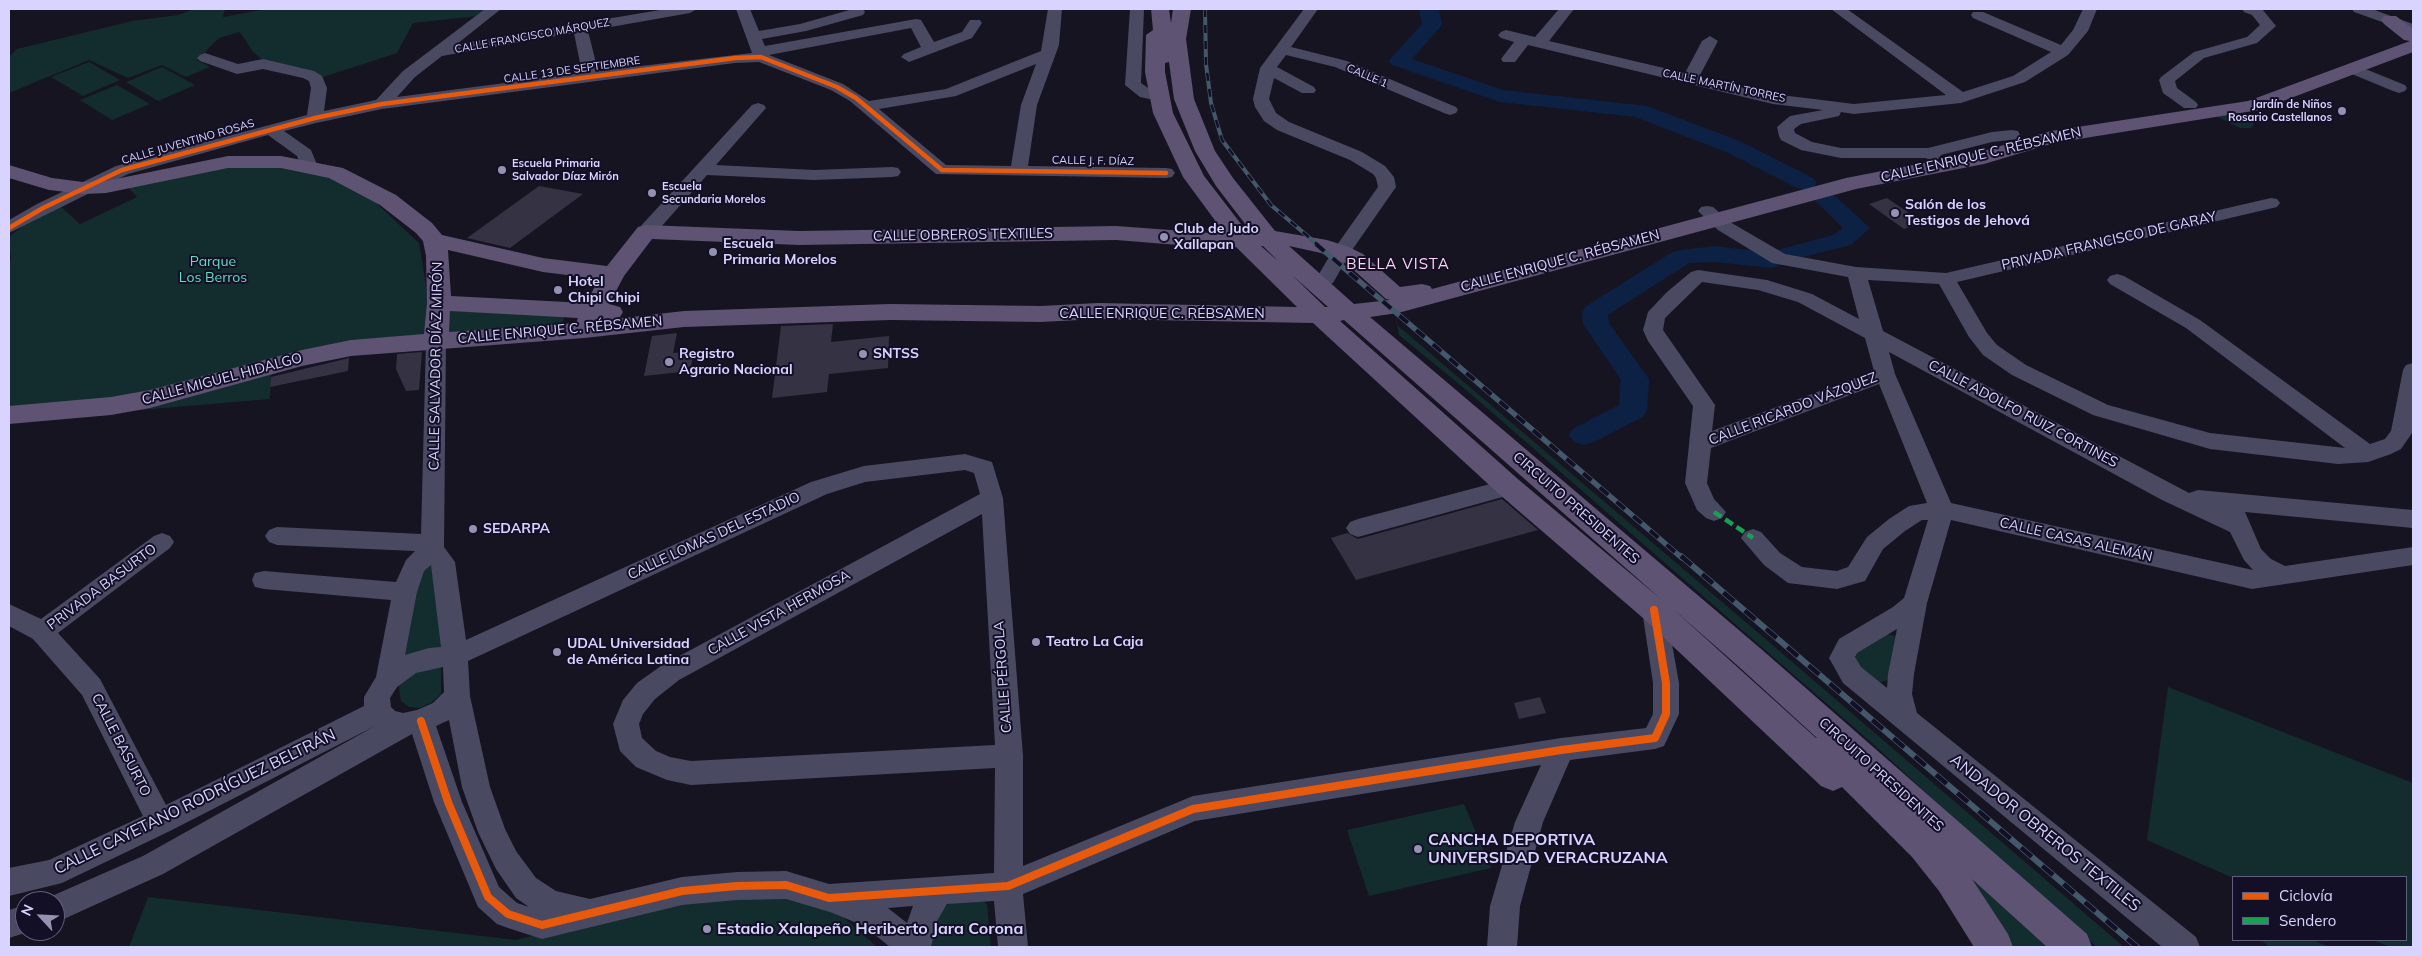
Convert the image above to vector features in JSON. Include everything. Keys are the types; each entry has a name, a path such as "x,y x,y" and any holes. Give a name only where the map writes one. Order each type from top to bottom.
{"main road":[{"path":"1160,10 1154,40 1155,72 1158,96 1163,113 1183,156 1222,216 1241,239 1320,315 1509,487 1654,610 1801,744 1987,933"},
{"name":"CIRCUITO PRESIDENTES","path":"1160,10 1166,71 1180,126 1245,228 1280,266 1953,858 2029,908 2074,947"},
{"path":"1182,11 1187,69 1202,125 1214,149 1255,208 1281,238 1452,390 1743,634 1920,796 2029,908"},
{"name":"CIRCUITO PRESIDENTES","path":"1182,11 1177,39 1184,99 1218,183"},
{"path":"2390,20 2413,33"},
{"name":"CALLE ENRIQUE C. RÉBSAMEN","path":"1281,238 1327,247 1341,252 1355,260 1394,294 1409,295 1711,215 1854,183 1984,158 2051,137 2252,106 2353,68 2413,33"},
{"name":"CALLE ENRIQUE C. RÉBSAMEN","path":"438,303 589,320 684,319 890,312 1041,314 1098,311 1320,315 1398,306 1852,172 1930,154 1979,146 2032,128 2093,115 2190,105 2237,97 2342,63 2413,33"},
{"path":"9,171 49,184 83,188 106,187 228,162 281,162 335,173 388,200 424,228 434,240 543,265 613,274"},
{"path":"1222,216 1232,222 1245,223 1254,218 1255,208"},
{"path":"589,320 613,274 646,232"},
{"name":"CALLE OBREROS TEXTILES","path":"646,232 800,238 1116,233 1216,240 1281,238"},
{"name":"CALLE SALVADOR DÍAZ MIRÓN","path":"434,240 438,256 436,341"},
{"path":"1320,315 1336,302 1332,285"},
{"name":"CALLE ENRIQUE C. RÉBSAMEN","path":"436,341 589,320"},
{"name":"CALLE MIGUEL HIDALGO","path":"9,415 112,406 150,399 302,358 351,348 436,341"},
{"path":"1419,405 1432,408 1445,406 1453,399 1452,390"},
{"path":"1458,441 1458,431 1466,424 1479,422 1493,425"},
{"name":"CIRCUITO PRESIDENTES","path":"1953,858 1952,879 1987,933"}],"street":[{"path":"382,104 409,74 494,9"},
{"name":"CALLE FRANCISCO MÁRQUEZ","path":"434,53 690,9"},
{"path":"743,9 760,54"},
{"path":"1019,169 1029,105 1051,44 1055,9"},
{"path":"1137,9 1133,85 1146,94 1158,96"},
{"path":"1311,9 1268,68 1261,99 1270,117 1282,126 1356,156 1379,170 1385,177 1387,187 1384,194 1341,252 1332,285"},
{"path":"1510,59 1567,9"},
{"path":"1838,9 1962,98"},
{"name":"CALLE MARTÍN TORRES","path":"1506,35 1773,99 1854,109 1962,98 2019,79 2063,52 2080,31 2090,9"},
{"path":"2190,105 2169,90 2167,80 2200,55 2252,40 2268,26 2257,12 2249,9"},
{"path":"2358,9 2390,20"},
{"path":"753,36 802,28 858,12"},
{"path":"1978,15 2063,52"},
{"name":"CALLE 13 DE SEPTIEMBRE","path":"271,129 382,104 735,58 916,23 929,48"},
{"path":"909,57 967,35 975,23"},
{"path":"580,27 591,77"},
{"path":"1690,79 1710,40"},
{"name":"CALLE 1","path":"1282,49 1341,64 1450,110"},
{"name":"CALLE 13 DE SEPTIEMBRE","path":"760,54 837,87 866,106"},
{"path":"866,106 950,93 1047,54"},
{"path":"205,58 237,69 262,64 308,74 316,79 319,88 315,118"},
{"path":"1268,68 1308,90"},
{"path":"2353,68 2399,88"},
{"name":"CALLE J. F. DÍAZ","path":"866,106 942,170 1019,169 1166,172"},
{"path":"646,232 758,108"},
{"path":"1854,109 1796,120 1785,127 1787,136 1807,146 1841,153 1930,154"},
{"path":"271,129 305,154 308,167"},
{"name":"CALLE JUVENTINO ROSAS","path":"43,208 122,170 271,129"},
{"path":"702,170 814,174 892,172"},
{"name":"PRIVADA FRANCISCO DE GARAY","path":"1711,215 1724,226 1779,259 1856,273 1946,279 2271,203"},
{"path":"9,214 43,208"},
{"path":"9,228 43,208"},
{"path":"1856,273 1885,374 1942,510 1915,603 1900,674 1900,694 1906,719"},
{"name":"CALLE ADOLFO RUIZ CORTINES","path":"1714,512 1704,504 1696,483 1704,404 1655,336 1654,330 1654,316 1698,276 1760,284 1805,298 2170,494"},
{"path":"1946,279 1979,337 1990,350 2034,379 2102,410 2210,441 2338,456 2368,454 2393,444 2401,433 2408,405 2413,370"},
{"path":"2117,280 2193,324 2368,454"},
{"name":"CALLE SALVADOR DÍAZ MIRÓN","path":"432,547 436,341"},
{"name":"CALLE RICARDO VÁZQUEZ","path":"1700,444 1885,374"},
{"name":"CALLE LOMAS DEL ESTADIO","path":"455,656 819,488 864,474 965,462 984,468"},
{"name":"CALLE PÉRGOLA","path":"984,468 992,498 1009,756 1008,886 1013,947"},
{"path":"1358,528 1509,487"},
{"path":"2170,494 2233,503 2413,519"},
{"path":"2170,494 2239,526"},
{"name":"CALLE VISTA HERMOSA","path":"992,498 670,673 646,692 632,708 626,724 630,743 646,759 667,768 691,773 1009,756"},
{"path":"2233,503 2232,507 2239,526 2252,554 2263,564 2282,575"},
{"name":"CALLE CASAS ALEMÁN","path":"1753,538 1772,559 1797,576 1836,580 1856,574 1876,544 1897,524 1917,512 1942,510 2252,580 2413,556"},
{"path":"277,536 432,547 443,562 455,656 457,696 476,787 492,832 506,860 526,888 549,902 589,913"},
{"name":"PRIVADA BASURTO","path":"42,632 162,542"},
{"path":"432,547 414,566 405,592 388,680 378,697 378,712 388,721 412,723 488,896 508,914 542,925 682,891 786,884 875,916 914,947 923,917 938,891"},
{"name":"CALLE CASAS ALEMÁN","path":"2209,570 2243,561 2252,554"},
{"path":"264,580 405,592"},
{"name":"ANDADOR OBREROS TEXTILES","path":"1915,603 1902,614 1848,646 1842,658 1852,675 2184,947"},
{"path":"829,898 1008,886 1193,809 1561,750 1655,738 1666,714 1666,698 1662,652 1654,610"},
{"name":"CALLE BASURTO","path":"9,614 42,632 91,687 160,822"},
{"path":"388,680 407,665 430,658 455,656"},
{"name":"CALLE CAYETANO RODRÍGUEZ BELTRÁN","path":"65,905 153,865 412,723 442,711 457,696"},
{"name":"CALLE CAYETANO RODRÍGUEZ BELTRÁN","path":"9,882 52,873 160,822 378,712"},
{"path":"1502,947 1505,906 1529,822 1561,750"},
{"path":"448,802 476,787"}],"green space":[{"path":"194,9 225,9 223,17 266,9 488,9 477,16 413,23 397,53 323,77 305,69 264,61 253,52 240,32 219,38 197,60 210,67 186,77 162,65 128,78 89,60 9,93 9,57 17,49 132,21 178,15"},
{"path":"89,62 120,80 83,96 51,77"},
{"path":"162,67 195,85 158,101 126,82"},
{"path":"117,85 150,104 112,120 80,100"},
{"path":"2235,112 2254,125 2251,128 2240,128 2216,116"},
{"name":"Parque Los Berros","path":"273,161 352,180 419,243 429,304 424,336 116,401 9,407 9,262 11,260 9,237 38,214 58,204 80,224 137,197 126,185 144,179"},
{"path":"443,308 558,314 564,318 563,322 558,326 445,335"},
{"path":"1397,325 2124,947 2097,947 2034,892 1872,743 1465,389 1399,335"},
{"path":"271,373 270,399 118,412"},
{"path":"433,557 447,648 400,658 424,561"},
{"path":"1880,633 1897,636 1890,679 1879,683 1868,678 1852,654"},
{"path":"441,665 441,694 432,702 420,708 409,707 401,701 398,682 412,668"},
{"path":"2168,687 2413,783 2413,947 2390,947 2375,941 2407,941 2407,876 2232,876 2232,878 2147,840"},
{"name":"CANCHA DEPORTIVA UNIVERSIDAD VERACRUZANA","path":"1464,804 1491,868 1369,896 1347,830"},
{"path":"1934,840 2053,947 2013,947 1987,905"},
{"name":"Estadio Xalapeño Heriberto Jara Corona","path":"724,892 807,901 844,918 877,947 129,947 148,897 516,940 681,897"},
{"path":"959,897 980,900 987,904 991,947 932,947 931,929 939,914 948,904"},
{"path":"2262,941 2315,941 2330,947 2269,947"}],"building":[{"path":"539,186 583,194 510,248 467,238"},
{"name":"Salón de los Testigos de Jehová","path":"1887,198 1922,222 1904,229 1869,204"},
{"path":"833,324 831,342 889,336 888,368 829,374 827,392 772,398 781,326"},
{"name":"Registro Agrario Nacional","path":"677,333 673,353 694,351 690,371 644,376 652,336"},
{"path":"422,352 419,390 406,391 396,369 397,354"},
{"path":"349,358 348,371 270,387 271,377"},
{"path":"1502,499 1538,530 1356,580 1331,538 1347,533 1358,539"},
{"path":"1540,697 1546,713 1519,719 1514,703"}],"waterway":[{"path":"1429,9 1432,25 1399,61 1500,96 1639,111 1734,147 1805,183"},
{"path":"1786,255 1842,240 1858,228 1827,201"},
{"path":"1584,435 1633,410 1635,379 1596,324 1595,312 1683,256 1714,254 1772,260"}],"railway":[{"path":"1205,9 1206,64 1211,103 1222,140 1271,205 1318,245"},
{"path":"1316,244 1682,558"},
{"path":"1681,556 2137,947"}],"marked path":[{"path":"1714,512 1753,538"}],"cycle path":[{"path":"9,228 43,208 122,170 315,118 382,104 735,58 761,57 837,87 856,98 942,170 1166,173"},
{"path":"421,721 448,802 488,897 508,914 542,925 682,891 737,886 786,885 829,898 1008,886 1193,809 1561,750 1655,738 1666,714 1666,683 1654,610"}],"place":[{"name":"Jardín de Niños Rosario Castellanos","path":"2342,111"},
{"name":"Escuela Primaria Salvador Díaz Mirón","path":"502,170"},
{"name":"Escuela Secundaria Morelos","path":"652,193"},
{"name":"Salón de los Testigos de Jehová","path":"1895,213"},
{"name":"Club de Judo Xallapan","path":"1164,237"},
{"name":"Escuela Primaria Morelos","path":"713,252"},
{"name":"Hotel Chipi Chipi","path":"558,290"},
{"name":"SNTSS","path":"863,354"},
{"name":"Registro Agrario Nacional","path":"669,362"},
{"name":"SEDARPA","path":"473,529"},
{"name":"Teatro La Caja","path":"1036,642"},
{"name":"UDAL Universidad de América Latina","path":"557,652"},
{"name":"CANCHA DEPORTIVA UNIVERSIDAD VERACRUZANA","path":"1418,849"},
{"name":"Estadio Xalapeño Heriberto Jara Corona","path":"707,929"}],"district":[{"name":"BELLA VISTA","path":"1398,264"}]}
